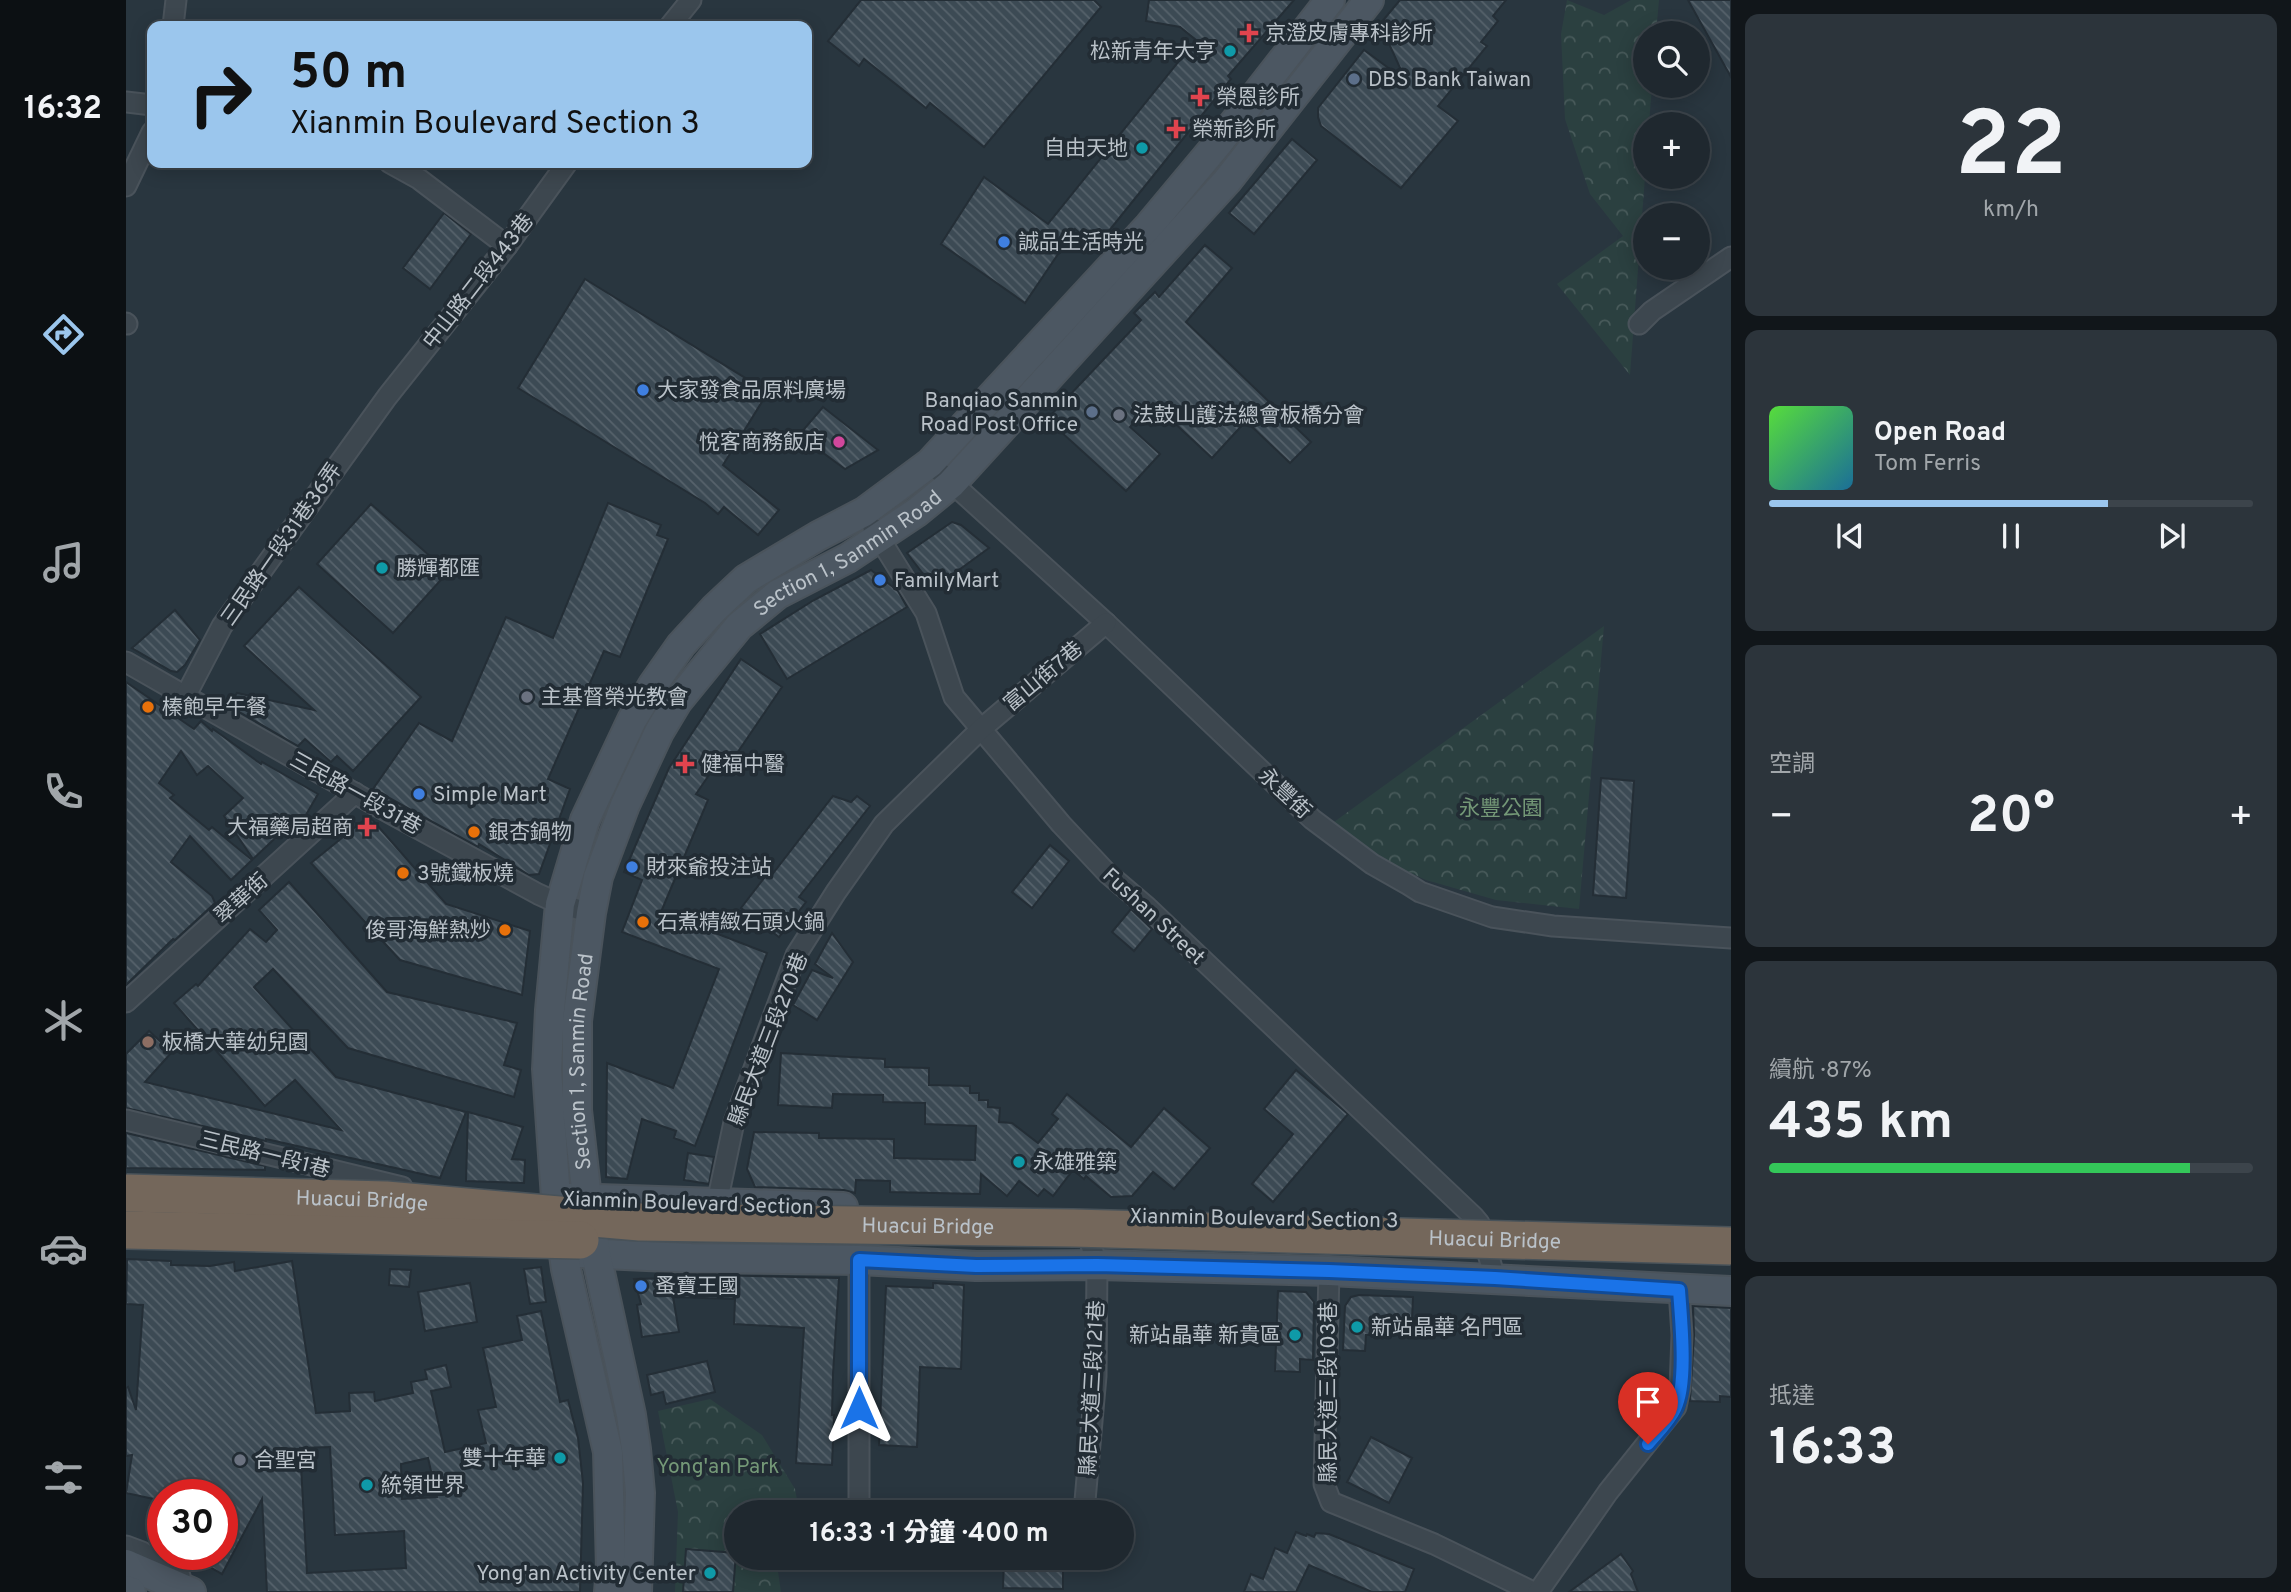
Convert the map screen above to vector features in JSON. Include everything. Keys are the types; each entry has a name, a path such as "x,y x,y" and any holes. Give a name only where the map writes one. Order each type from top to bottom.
{"highway":[{"name":"Huacui Bridge","path":"126,1193 386,1200 640,1222 1074,1228 1731,1246"},
{"name":"Huacui Bridge","path":"126,1230 421,1235 1731,1271"}],"street":[{"path":"174,21 176,0"},
{"path":"674,21 691,0"},
{"name":"Section 1, Sanmin Road","path":"609,1592 611,1546 608,1452 564,1252 547,1069 560,904 585,820 632,720 653,685 681,646 714,608 746,579 864,512 930,463 1149,226 1220,141 1330,0"},
{"name":"Section 1, Sanmin Road","path":"638,1592 640,1493 636,1449 596,1254 577,1110 578,1021 592,913 598,877 625,805 659,732 677,702 739,626 778,594 848,558 917,512 951,484 1227,181 1369,0"},
{"path":"126,102 147,104"},
{"path":"126,186 147,142"},
{"path":"400,168 419,178 507,246"},
{"name":"中山路二段443巷","path":"387,397 507,246 563,168"},
{"path":"1639,324 1652,311 1731,257"},
{"name":"三民路一段31巷36弄","path":"185,697 222,626 387,397"},
{"name":"永豐街","path":"930,463 1106,624 1312,819 1372,863 1420,892 1492,917 1553,926 1731,938"},
{"name":"Fushan Street","path":"864,512 926,614 954,697 1028,786 1107,873 1479,1223"},
{"name":"富山街7巷","path":"981,729 1106,624"},
{"name":"三民路一段31巷","path":"126,662 355,793 560,904 592,913"},
{"path":"653,685 677,702"},
{"name":"縣民大道三段270巷","path":"717,1203 734,1122 796,955 884,824 981,729"},
{"name":"翠華街","path":"126,1002 355,793"},
{"name":"三民路一段1巷","path":"126,1120 403,1187"},
{"name":"Xianmin Boulevard Section 3","path":"126,1181 403,1187 558,1206 589,1207 717,1203 1082,1216 1226,1215 1731,1231"},
{"path":"691,1258 710,1250 717,1236 717,1203"},
{"name":"縣民大道三段121巷","path":"1082,1216 1097,1265 1096,1376 1085,1500"},
{"path":"1479,1223 1495,1278"},
{"path":"126,1247 564,1252 976,1266 1097,1265 1329,1271 1731,1291"},
{"path":"859,1260 859,1500"},
{"name":"縣民大道三段103巷","path":"1329,1271 1324,1485 1331,1502 1434,1544 1536,1592"},
{"path":"1536,1592 1608,1492 1676,1407 1681,1388 1679,1290"},
{"path":"126,1546 142,1552 205,1592"},
{"path":"126,1564 191,1592"},
{"path":"126,1590 131,1592"}],"green space":[{"path":"1567,0 1604,15 1631,0 1659,0 1657,21 1633,21 1633,98 1651,98 1650,112 1633,112 1633,189 1644,189 1643,203 1633,203 1633,280 1637,280 1630,375 1557,284 1623,236 1590,194 1565,119 1561,34"},
{"name":"永豐公園","path":"1604,626 1579,909 1496,900 1426,880 1376,857 1334,822"},
{"name":"Yong'an Park","path":"710,1399 762,1435 795,1489 797,1500 724,1500 724,1570 778,1570 781,1592 675,1592 678,1512 658,1411"}],"building":[{"path":"861,0 1094,0 1101,7 984,147 930,103 926,108 864,59 859,66 828,41"},
{"path":"1149,0 1294,0 1228,76 1231,79 1096,247 1075,229 1025,303 941,244 984,177 1048,224 1196,40 1180,27 1146,21"},
{"path":"1400,0 1506,0 1493,16 1498,21 1481,42 1487,46 1438,106 1458,121 1401,188 1321,126 1318,117 1318,108 1364,50 1406,81 1380,24"},
{"path":"1688,0 1731,0 1731,77 1710,39 1710,21 1700,21"},
{"path":"1292,139 1317,160 1254,234 1229,213"},
{"path":"444,213 471,234 430,289 403,268"},
{"path":"1205,245 1232,268 1186,322 1311,442 1290,463 1246,421 1212,458 1153,403 1130,427 1160,454 1126,491 1047,419 1141,320 1134,313 1155,292 1159,297"},
{"name":"大家發食品原料廣場","path":"585,279 768,392 723,465 779,510 758,535 724,507 718,514 705,503 518,388"},
{"name":"悅客商務飯店","path":"823,407 878,450 845,469 799,435"},
{"path":"608,503 661,525 657,535 668,539 620,657 604,651 548,779 570,789 539,874 529,875 479,844 478,847 373,789 419,723 452,741 506,617 553,638"},
{"name":"勝輝都匯","path":"371,504 448,572 393,633 317,564"},
{"path":"952,522 961,525 989,548 934,588 907,553"},
{"path":"871,570 898,591 907,607 787,679 760,634 814,600"},
{"path":"299,587 421,697 353,771 337,756 331,762 305,739 298,746 229,706 237,693 314,710 244,646"},
{"path":"175,610 200,640 185,665 177,672 132,648"},
{"path":"741,659 782,687 731,762 722,756 696,794 708,800 661,912 767,953 695,1146 674,1138 676,1131 642,1119 627,1179 606,1177 607,1063 673,1088 719,969 622,932 642,880 624,872 669,768"},
{"path":"126,682 194,729 201,721 261,764 262,762 318,794 296,830 288,826 253,859 224,816 243,798 208,766 197,775 181,751 159,783 174,795 170,798 209,830 212,827 252,860 231,880 190,836 171,862 212,896 215,903 126,985"},
{"path":"1601,778 1634,781 1626,898 1593,895"},
{"path":"833,796 851,802 857,796 870,806 799,897 806,902 779,937 741,908 768,873 771,876"},
{"path":"369,816 446,904 530,931 522,995 400,960 311,863"},
{"path":"1050,845 1069,861 1032,908 1012,892"},
{"path":"289,882 387,992 517,1023 504,1065 521,1070 514,1097 348,1048 273,969 254,987 336,1077 466,1112 440,1178 126,1108 126,1054 149,1031 172,1052 145,1082 341,1130 295,1080 265,1106 174,1003 196,984 198,986 250,929 266,942 277,930 259,910"},
{"path":"1131,909 1152,929 1134,951 1112,932"},
{"path":"832,933 853,962 817,1020 793,1005 812,970 833,978 815,964"},
{"path":"781,1053 885,1059 885,1067 929,1068 929,1085 970,1086 970,1093 979,1093 979,1100 988,1100 988,1107 1000,1108 999,1122 1012,1123 1038,1143 1058,1119 1052,1114 1067,1094 1131,1147 1164,1108 1210,1148 1174,1189 1153,1172 1132,1196 1111,1197 1086,1176 1084,1179 1073,1170 1053,1196 1044,1189 1038,1196 1019,1181 1007,1196 981,1174 980,1194 890,1192 890,1181 856,1180 855,1193 844,1190 755,1187 747,1169 754,1132 819,1133 819,1138 894,1139 894,1158 975,1160 976,1126 925,1124 925,1103 883,1102 883,1095 833,1094 832,1108 778,1105"},
{"path":"1296,1070 1348,1114 1273,1202 1252,1184 1293,1134 1264,1109"},
{"path":"468,1112 523,1127 512,1159 525,1160 524,1183 466,1181"},
{"path":"126,1133 265,1166 265,1170 126,1168"},
{"path":"688,1153 714,1157 709,1184 684,1180"},
{"path":"127,1259 171,1261 171,1265 210,1266 234,1262 235,1271 292,1261 316,1413 350,1411 349,1393 374,1392 375,1401 413,1393 411,1382 427,1379 425,1370 446,1365 451,1387 431,1391 445,1452 486,1443 478,1410 496,1407 483,1348 522,1340 517,1316 541,1311 560,1402 568,1400 578,1438 583,1483 580,1592 267,1592 262,1499 238,1544 238,1479 147,1479 147,1498 126,1493 132,1455 126,1456 126,1388 128,1387 136,1410 143,1305 126,1304","holes":["330,1447 335,1535 404,1531 406,1568 307,1573 300,1448","428,1458 437,1497 402,1499 401,1464"]},
{"path":"541,1267 546,1302 530,1304 524,1269"},
{"path":"390,1269 411,1270 409,1287 389,1285"},
{"path":"674,1274 839,1278 833,1374 832,1465 796,1463 804,1328 734,1324 735,1299 673,1297 679,1332 642,1337 637,1305 641,1304 634,1279 674,1278"},
{"path":"470,1283 477,1322 425,1331 418,1292"},
{"path":"933,1283 964,1285 961,1369 920,1367 917,1447 879,1445 886,1286 933,1288"},
{"name":"新站晶華 新貴區","path":"1278,1291 1306,1292 1314,1302 1313,1360 1300,1359 1300,1372 1275,1371"},
{"name":"新站晶華 名門區","path":"1351,1297 1413,1297 1412,1320 1371,1318 1365,1351 1343,1350 1345,1306"},
{"path":"1693,1306 1731,1308 1731,1397 1720,1396 1720,1402 1690,1401"},
{"path":"707,1361 715,1392 666,1404 663,1392 651,1395 647,1375"},
{"path":"1371,1437 1412,1458 1389,1503 1347,1482"},
{"path":"1296,1532 1314,1537 1316,1533 1329,1534 1414,1569 1405,1592 1372,1592 1309,1565 1296,1592 1244,1592 1251,1574 1263,1579 1275,1548 1287,1553"},
{"name":"Yong'an Activity Center","path":"686,1549 724,1552 724,1570 735,1570 733,1592 683,1592"},
{"path":"1621,1554 1633,1571 1631,1574 1638,1592 1569,1592"},
{"path":"1004,1570 1063,1570 1063,1589 1003,1588"}],"place":[{"name":"京澄皮膚專科診所","path":"1249,33"},
{"name":"松新青年大亨","path":"1230,51"},
{"name":"DBS Bank Taiwan","path":"1354,79"},
{"name":"榮恩診所","path":"1200,97"},
{"name":"榮新診所","path":"1176,129"},
{"name":"自由天地","path":"1142,148"},
{"name":"誠品生活時光","path":"1004,242"},
{"name":"大家發食品原料廣場","path":"643,390"},
{"name":"Banqiao Sanmin Road Post Office","path":"1092,412"},
{"name":"法鼓山護法總會板橋分會","path":"1119,415"},
{"name":"悅客商務飯店","path":"839,442"},
{"name":"勝輝都匯","path":"382,568"},
{"name":"FamilyMart","path":"880,580"},
{"name":"主基督榮光教會","path":"527,697"},
{"name":"榛飽早午餐","path":"148,707"},
{"name":"健福中醫","path":"685,764"},
{"name":"Simple Mart","path":"419,794"},
{"name":"大福藥局超商","path":"367,827"},
{"name":"銀杏鍋物","path":"474,832"},
{"name":"財來爺投注站","path":"632,867"},
{"name":"3號鐵板燒","path":"403,873"},
{"name":"石煮精緻石頭火鍋","path":"643,922"},
{"name":"俊哥海鮮熱炒","path":"505,930"},
{"name":"板橋大華幼兒園","path":"148,1042"},
{"name":"永雄雅築","path":"1019,1162"},
{"name":"蚤寶王國","path":"641,1286"},
{"name":"新站晶華 名門區","path":"1357,1327"},
{"name":"新站晶華 新貴區","path":"1295,1335"},
{"name":"雙十年華","path":"560,1458"},
{"name":"合聖宮","path":"240,1460"},
{"name":"統領世界","path":"367,1485"},
{"name":"Yong'an Activity Center","path":"710,1573"}],"route":[{"path":"859,1408 859,1260 976,1266 1229,1268 1495,1278 1679,1290 1681,1388 1670,1418 1648,1444"}]}
